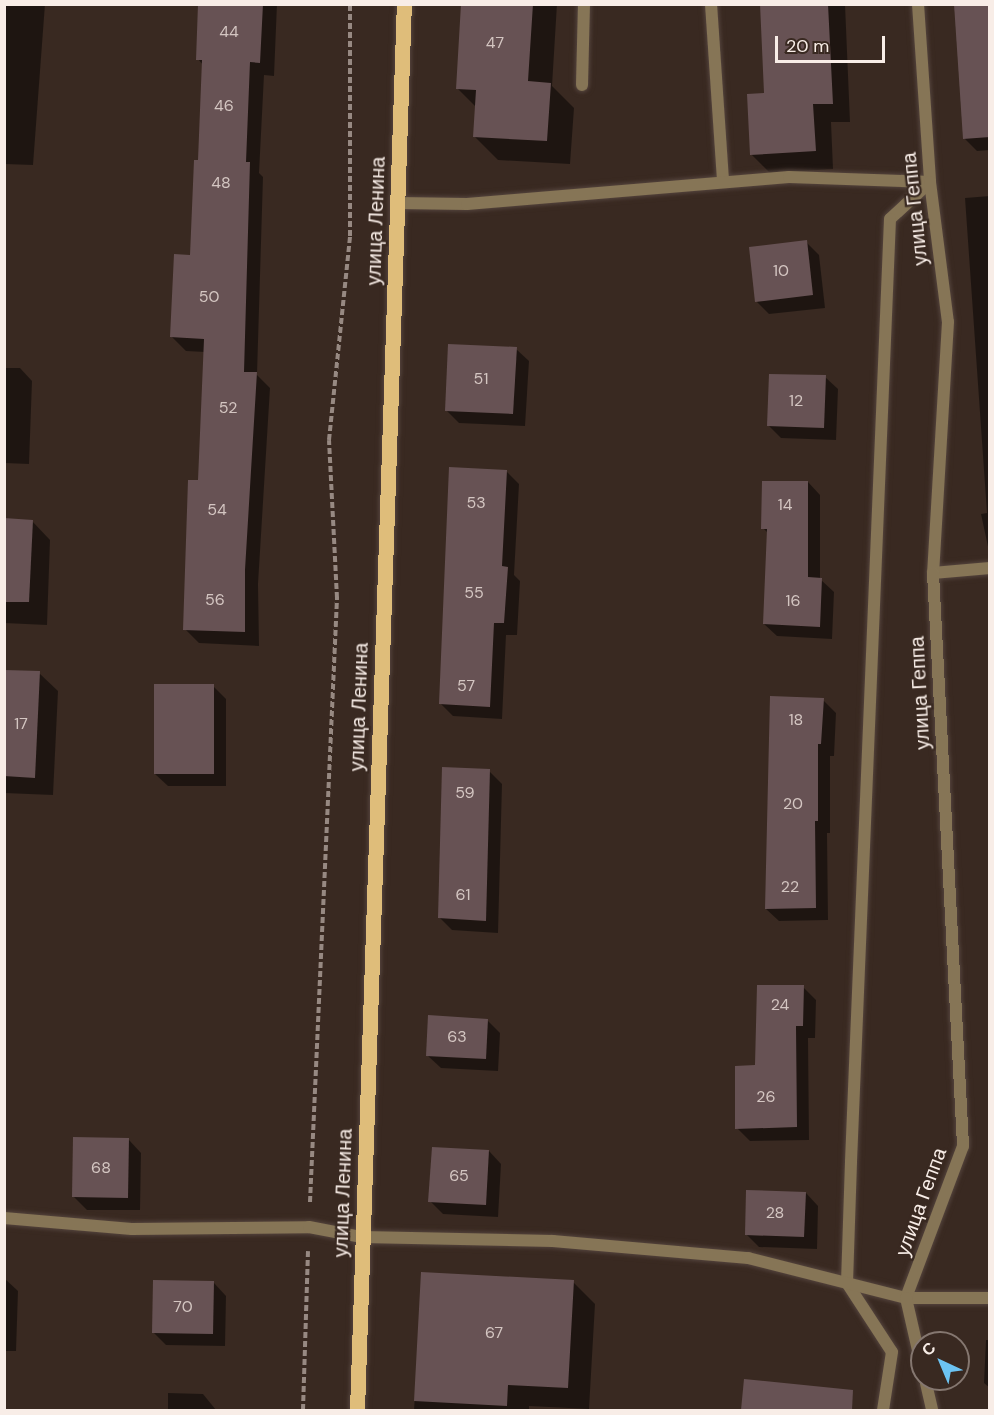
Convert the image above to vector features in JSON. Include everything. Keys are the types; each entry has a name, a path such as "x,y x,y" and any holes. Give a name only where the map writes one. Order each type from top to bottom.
{"main road":[{"name":"улица Ленина","path":"357,1410 404,4"}],"street":[{"path":"582,86 584,4"},
{"path":"711,4 723,183"},
{"name":"улица Геппа","path":"906,1298 963,1146 933,573 948,322 930,182 918,4"},
{"path":"397,203 467,204 789,177 930,182"},
{"path":"883,1410 892,1352 847,1283 890,219 930,182"},
{"path":"933,573 990,568"},
{"path":"4,1218 132,1229 309,1227 362,1237 553,1241 748,1258 906,1298 990,1298"},
{"path":"906,1298 914,1331"},
{"path":"928,1391 932,1410"}],"path":[{"path":"303,1410 337,598 329,440 350,236 350,4"}],"building":[{"path":"198,4 263,4 260,63 250,62 246,162 250,162 244,372 257,372 245,570 245,632 183,630 188,480 198,480 204,339 170,337 174,254 190,255 194,160 198,160 202,60 196,60"},
{"path":"461,4 533,4 528,81 551,83 547,141 473,137 476,90 456,89"},
{"path":"760,4 828,4 833,104 813,104 816,151 750,155 747,94 764,93"},
{"path":"954,4 990,4 990,137 963,139"},
{"path":"807,240 813,295 755,302 749,247"},
{"path":"448,344 517,347 513,414 445,411"},
{"path":"769,374 826,375 824,428 767,426"},
{"path":"449,467 507,470 502,566 508,567 504,623 494,623 490,707 439,704"},
{"path":"762,481 808,481 808,577 822,578 820,627 763,624 767,529 761,529"},
{"path":"4,518 33,520 29,602 4,602"},
{"path":"4,670 40,671 35,778 4,776"},
{"path":"154,684 214,684 214,774 154,774"},
{"path":"770,696 824,698 821,744 818,744 818,821 815,821 816,908 765,909"},
{"path":"442,767 490,769 486,921 438,918"},
{"path":"757,985 804,985 803,1026 796,1026 797,1127 735,1129 735,1066 755,1065"},
{"path":"428,1015 488,1019 486,1059 426,1056"},
{"path":"73,1137 129,1138 128,1198 72,1197"},
{"path":"432,1147 489,1150 486,1205 428,1202"},
{"path":"746,1190 806,1192 804,1237 745,1235"},
{"path":"421,1272 574,1280 568,1388 508,1385 507,1406 414,1401"},
{"path":"153,1280 214,1281 213,1334 152,1333"},
{"path":"744,1379 853,1390 852,1410 741,1410"}]}
